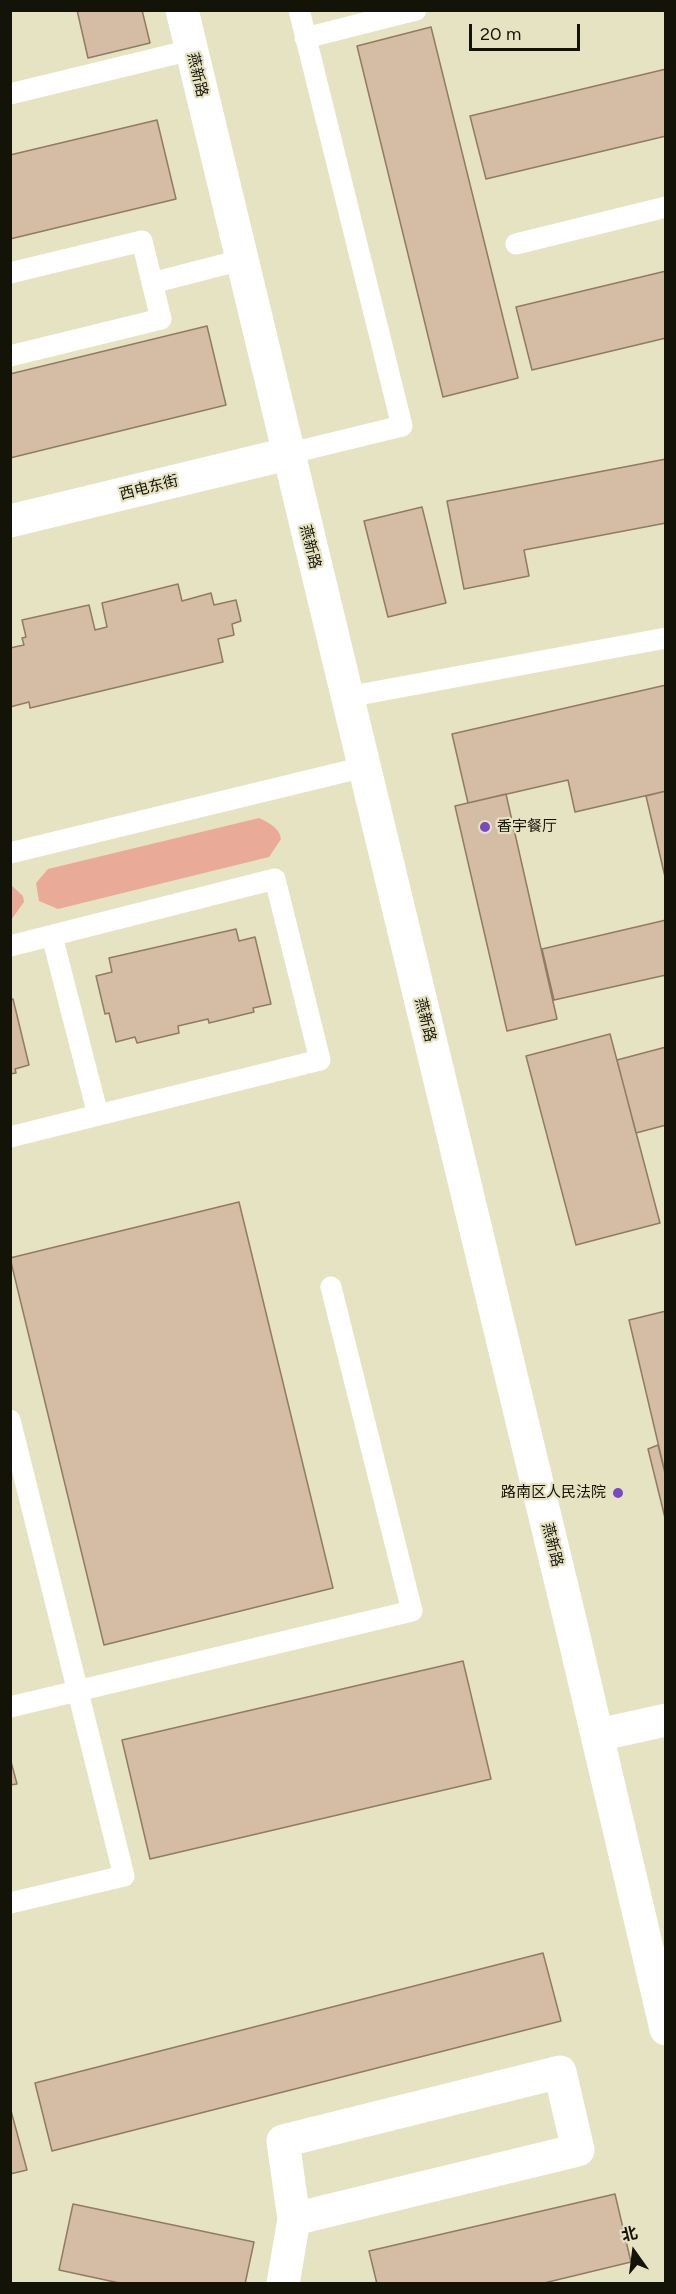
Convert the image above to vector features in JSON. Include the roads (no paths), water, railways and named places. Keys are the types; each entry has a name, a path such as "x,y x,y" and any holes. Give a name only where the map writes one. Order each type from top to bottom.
{"street":[{"name":"燕新路","path":"182,10 287,454 598,1734 666,2030"},
{"name":"西电东街","path":"10,522 287,454"},
{"path":"598,1734 666,1720"},
{"path":"283,2283 294,2219 284,2141 560,2072 578,2150 294,2219"}],"lane":[{"path":"287,454 402,426 298,10"},
{"path":"305,38 416,10"},
{"path":"10,94 191,50"},
{"path":"516,244 666,207"},
{"path":"10,273 142,241 161,319 10,356"},
{"path":"152,282 241,260"},
{"path":"347,697 666,638"},
{"path":"11,850 364,767"},
{"path":"10,946 274,879 320,1060 10,1137"},
{"path":"52,936 98,1115"},
{"path":"10,1707 412,1611 331,1287"},
{"path":"10,1420 124,1876 10,1903"}],"place":[{"name":"香宇餐厅","path":"485,827"},
{"name":"路南区人民法院","path":"618,1493"}]}
